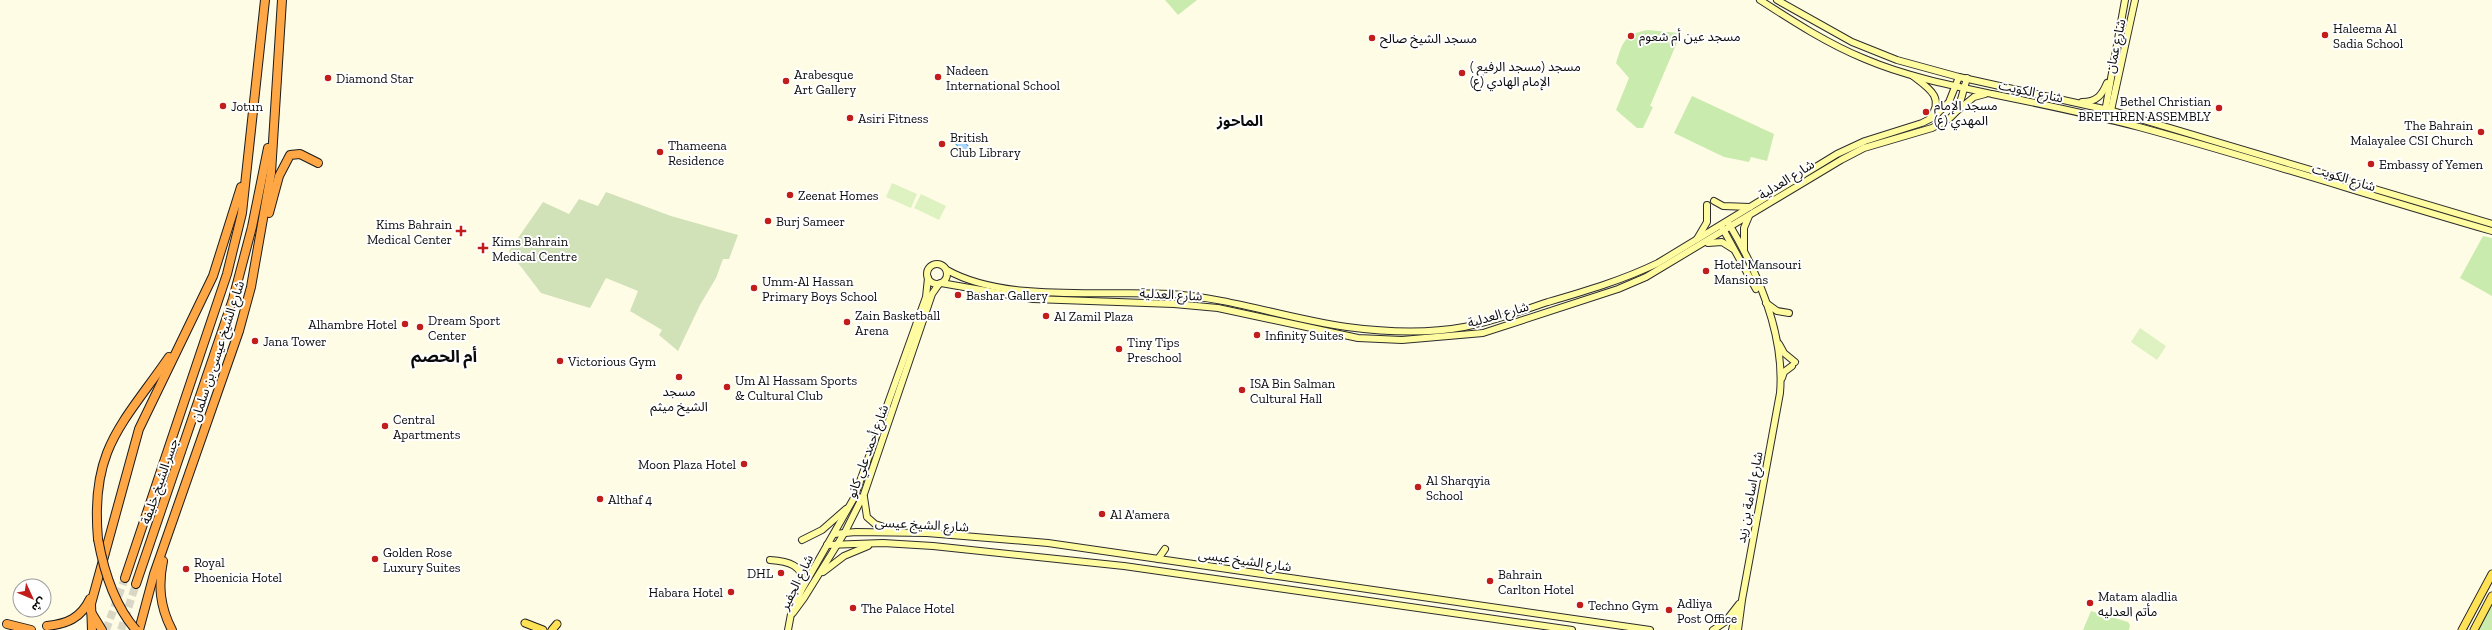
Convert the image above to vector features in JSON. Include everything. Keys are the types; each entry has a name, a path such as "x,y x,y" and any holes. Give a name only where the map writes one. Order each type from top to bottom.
{"highway":[{"path":"92,630 91,611 97,582 139,429 213,276 248,167 265,0"},
{"name":"شارع الشيخ عيسى بن سلمان","path":"167,538 239,331 258,253 271,173 272,132 282,0"},
{"name":"جسر الشيخ خليفة","path":"136,584 233,300 252,227 272,132"},
{"path":"258,253 279,176 287,159 290,155 297,154 318,162"},
{"name":"جسر الشيخ خليفة","path":"125,578 227,274 242,213 248,167"},
{"path":"138,629 113,592 103,567 98,539 96,512 99,484 112,440 126,415 178,344 198,308"},
{"path":"138,629 167,538"},
{"path":"167,538 160,581 160,594 167,620 172,630"},
{"path":"47,626 69,622 81,613 97,582"},
{"path":"91,611 102,630"},
{"path":"7,624 31,630"}],"main road":[{"name":"شارع الكويت","path":"1760,0 1795,23 1845,50 1878,64 1964,88 2106,119 2224,150 2306,177 2492,231"},
{"name":"شارع الكويت","path":"1777,0 1852,42 1897,60 1959,77 2076,102 2113,112 2492,224"},
{"name":"شارع عمان","path":"2106,119 2105,110 2110,76 2125,0"},
{"name":"شارع عمان","path":"2113,112 2135,0"},
{"path":"1911,74 1929,89 1935,99 1935,111 1928,121"},
{"path":"2076,102 2097,99 2102,94 2110,76"},
{"name":"شارع العدلية","path":"940,284 1033,299 1174,304 1218,308 1364,338 1402,340 1483,332 1618,290 1646,277 1729,224 1752,206 1855,145 1928,121 1946,106 1959,77"},
{"path":"1958,110 1967,78"},
{"name":"شارع العدلية","path":"1729,224 1751,215 1841,160 1864,148 1932,128 1949,119 1974,97 1990,93"},
{"path":"2106,119 2113,112"},
{"path":"1714,201 1726,206 1752,206"},
{"path":"1697,244 1707,222 1707,205"},
{"path":"1697,244 1722,242 1741,253 1744,228 1751,215"},
{"name":"شارع اسامة بن زيد","path":"1729,224 1756,290 1773,337 1778,399"},
{"name":"شارع اسامة بن زيد","path":"1723,228 1741,253 1766,303 1777,340 1780,383 1740,602 1732,630"},
{"name":"شارع العدلية","path":"947,270 965,279 1014,290 1182,295 1230,302 1358,328 1402,331 1447,329 1476,324 1629,277 1697,244"},
{"path":"939,264 947,270 947,276 940,284 934,284 928,278 927,272 933,265 939,264"},
{"name":"شارع أحمد علي كانو","path":"827,545 851,504 879,432 926,297 928,278"},
{"name":"شارع أحمد علي كانو","path":"791,614 815,581 838,544 864,494 886,435 932,294 940,284"},
{"path":"1766,303 1777,311 1789,314"},
{"path":"1332,332 1339,330 1354,331 1358,328"},
{"path":"1777,340 1784,353 1794,364 1784,372 1780,383"},
{"path":"879,432 886,435"},
{"path":"864,494 865,513 870,520 902,533"},
{"path":"802,540 828,526 851,504"},
{"name":"شارع الشيخ عيسى","path":"834,534 845,532 902,533 1048,543 1650,630"},
{"path":"815,581 844,556 858,549 883,543"},
{"name":"شارع الشيخ عيسى","path":"827,545 883,543 933,546 1124,566 1572,630"},
{"name":"شارع الجفير","path":"788,630 791,614 802,589 827,545"},
{"path":"1158,559 1165,549"},
{"path":"770,560 785,562 795,566 802,577 802,589"},
{"path":"2462,630 2492,574"},
{"path":"2474,630 2492,596"},
{"path":"1713,630 1725,622 1740,602"},
{"name":"شارع اسامة بن زيد","path":"1738,630 1740,602"},
{"path":"525,623 543,630"},
{"path":"552,630 557,624"}],"green space":[{"path":"1165,0 1197,0 1178,15"},
{"path":"1648,30 1679,33 1678,40 1650,106 1653,107 1643,128 1637,128 1616,110 1629,78 1616,63 1626,40 1634,34"},
{"path":"1692,96 1774,134 1767,161 1751,157 1749,162 1724,157 1674,133"},
{"path":"892,183 917,194 911,208 886,197"},
{"path":"606,192 671,216 738,235 729,259 723,259 716,278 700,305 678,351 659,335 662,330 630,311 638,291 606,278 590,308 541,293 509,251 543,202 569,214 579,199 598,206"},
{"path":"921,194 946,206 939,220 914,208"},
{"path":"2483,236 2492,238 2492,296 2460,278"},
{"path":"2140,328 2166,346 2157,360 2131,342"},
{"path":"2492,603 2492,630 2478,630"},
{"path":"2091,611 2128,622 2130,625 2129,630 2083,630"}],"water":[{"path":"957,134 972,150 967,156 952,140"}],"tunnel":[{"path":"106,630 125,578"},
{"path":"121,630 136,584"}],"place":[{"name":"Haleema Al Sadia School","path":"2325,35"},
{"name":"مسجد عين أم شعوم","path":"1631,36"},
{"name":"مسجد الشيخ صالح","path":"1372,38"},
{"name":"( مسجد الرفيع) مسجد الإمام الهادي (ع)","path":"1462,73"},
{"name":"Nadeen International School","path":"938,77"},
{"name":"Diamond Star","path":"328,78"},
{"name":"Arabesque Art Gallery","path":"786,81"},
{"name":"Jotun","path":"223,106"},
{"name":"Bethel Christian BRETHREN ASSEMBLY","path":"2219,108"},
{"name":"مسجد الإمام المهدي (ع)","path":"1926,112"},
{"name":"Asiri Fitness","path":"850,118"},
{"name":"The Bahrain Malayalee CSI Church","path":"2481,132"},
{"name":"British Club Library","path":"942,144"},
{"name":"Thameena Residence","path":"660,152"},
{"name":"Embassy of Yemen","path":"2371,164"},
{"name":"Zeenat Homes","path":"790,195"},
{"name":"Burj Sameer","path":"768,221"},
{"name":"Kims Bahrain Medical Center","path":"461,231"},
{"name":"Kims Bahrain Medical Centre","path":"483,248"},
{"name":"Hotel Mansouri Mansions","path":"1706,271"},
{"name":"Umm-Al Hassan Primary Boys School","path":"754,288"},
{"name":"Bashar Gallery","path":"958,295"},
{"name":"Al Zamil Plaza","path":"1046,316"},
{"name":"Zain Basketball Arena","path":"847,322"},
{"name":"Alhambre Hotel","path":"405,324"},
{"name":"Dream Sport Center","path":"420,327"},
{"name":"Infinity Suites","path":"1257,335"},
{"name":"Jana Tower","path":"255,341"},
{"name":"Tiny Tips Preschool","path":"1119,349"},
{"name":"Victorious Gym","path":"560,361"},
{"name":"مسجد الشيخ ميثم","path":"679,377"},
{"name":"Um Al Hassam Sports & Cultural Club","path":"727,387"},
{"name":"ISA Bin Salman Cultural Hall","path":"1242,390"},
{"name":"Central Apartments","path":"385,426"},
{"name":"Moon Plaza Hotel","path":"744,464"},
{"name":"Al Sharqyia School","path":"1418,487"},
{"name":"Althaf 4","path":"600,499"},
{"name":"Al A'amera","path":"1102,514"},
{"name":"Golden Rose Luxury Suites","path":"375,559"},
{"name":"Royal Phoenicia Hotel","path":"186,569"},
{"name":"DHL","path":"781,573"},
{"name":"Bahrain Carlton Hotel","path":"1490,581"},
{"name":"Habara Hotel","path":"731,592"},
{"name":"Matam aladlia مأتم العدليه","path":"2090,603"},
{"name":"Techno Gym","path":"1580,605"},
{"name":"The Palace Hotel","path":"853,608"},
{"name":"Adliya Post Office","path":"1669,610"}],"district":[{"name":"الماحوز","path":"1240,121"},
{"name":"أم الحصم","path":"444,356"}]}
